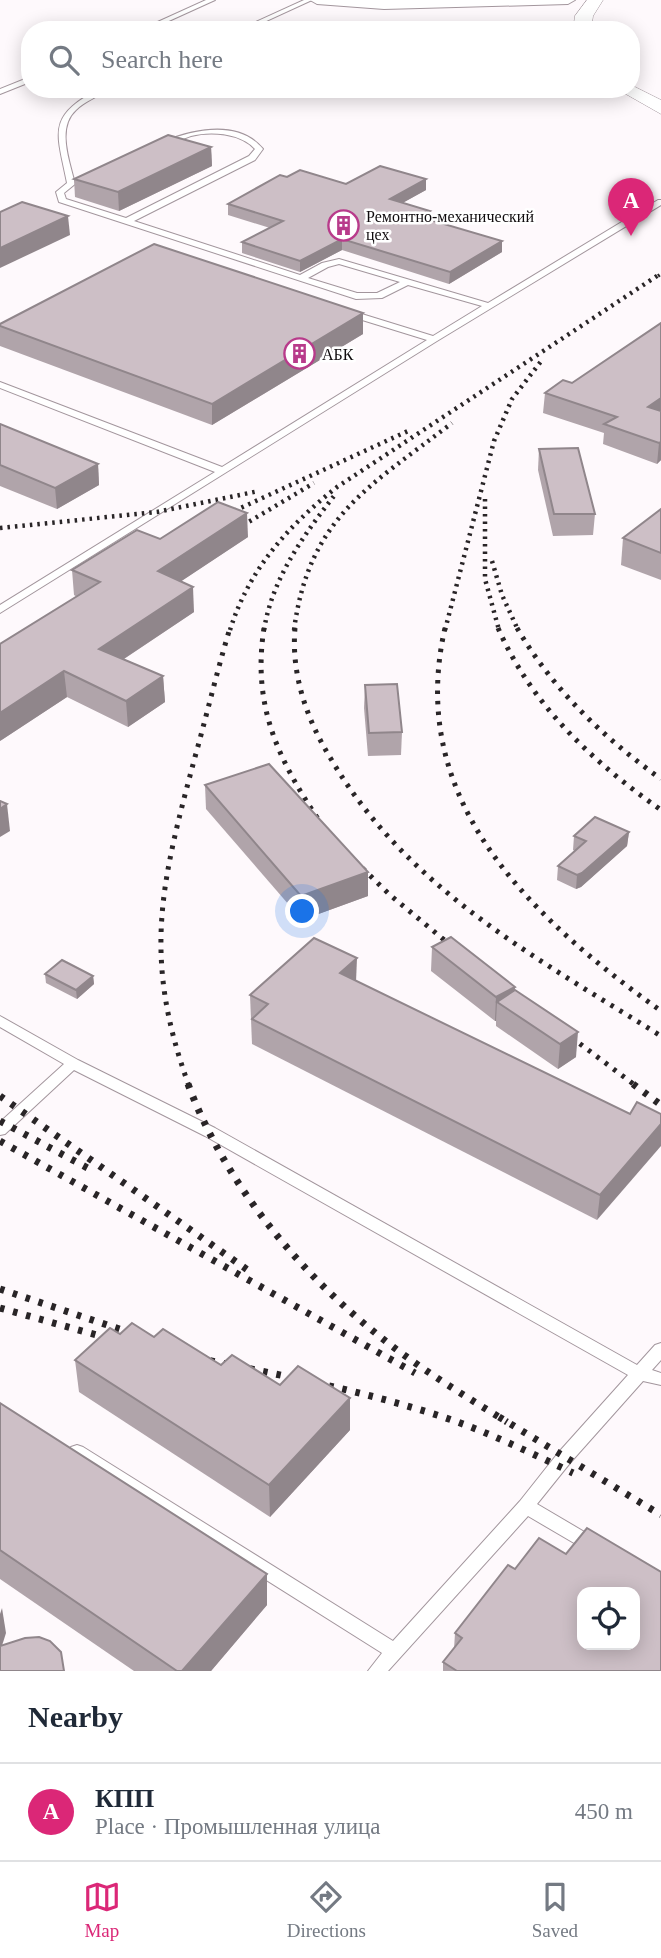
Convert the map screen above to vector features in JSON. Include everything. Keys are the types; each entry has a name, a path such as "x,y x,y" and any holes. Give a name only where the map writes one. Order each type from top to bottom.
{"street":[{"path":"317,0 363,5 568,0"},
{"path":"442,3 461,0"},
{"path":"584,21 595,0"},
{"path":"533,2 560,5 580,21"},
{"path":"640,97 661,108"}],"lane":[{"path":"164,21 212,0"},
{"path":"261,21 309,0"},
{"path":"0,92 21,83"},
{"path":"71,184 62,134 63,119 71,108 89,98"},
{"path":"127,221 252,158 259,149 246,139 214,132 191,134 161,146"},
{"path":"80,180 60,192 62,200 301,278 368,297 384,294 407,282"},
{"path":"0,610 434,339 661,202"},
{"path":"301,278 339,261 490,306"},
{"path":"344,312 434,339"},
{"path":"0,385 222,471"},
{"path":"0,1021 73,1062 210,1132 638,1373 661,1378"},
{"path":"0,1129 73,1062"},
{"path":"377,1671 526,1506 661,1349"},
{"path":"59,1441 394,1650"},
{"path":"526,1506 605,1553"}],"building":[{"path":"168,135 211,147 118,192 74,179"},
{"path":"380,166 426,179 390,199 430,211 420,217 502,241 450,272 342,239 300,261 242,242 283,221 228,204 280,175 287,177 300,170 346,184"},
{"path":"22,202 68,216 0,248 0,212"},
{"path":"154,244 363,313 212,404 0,326"},
{"path":"661,323 661,398 648,407 661,411 661,442 604,424 617,417 545,393 563,380 572,383"},
{"path":"0,424 98,464 55,488 0,465"},
{"path":"578,448 595,514 554,514 539,449"},
{"path":"218,502 247,513 158,571 193,587 99,649 163,676 126,701 64,671 0,713 0,644 100,582 72,570 137,530 160,539"},
{"path":"661,509 661,553 623,538"},
{"path":"397,684 402,732 369,733 365,685"},
{"path":"269,764 368,872 301,896 205,785"},
{"path":"595,817 629,832 582,873 577,875 558,866 586,841 574,836"},
{"path":"451,937 515,987 496,997 432,947"},
{"path":"314,938 357,958 340,973 630,1114 637,1102 661,1114 661,1124 600,1195 252,1019 268,1004 250,995"},
{"path":"62,960 93,976 76,990 45,974"},
{"path":"515,990 578,1032 560,1044 497,1002"},
{"path":"132,1323 154,1337 163,1329 221,1365 232,1355 280,1385 298,1366 350,1398 269,1485 75,1360 110,1328 120,1334"},
{"path":"0,1403 267,1574 182,1671 177,1671 0,1550"},
{"path":"587,1528 661,1572 661,1671 457,1671 443,1662 462,1638 455,1633 508,1565 515,1569 539,1538 566,1554"},
{"path":"39,1637 50,1641 61,1652 64,1671 0,1671 0,1646 25,1638"}],"railway":[{"path":"230,630 248,587 272,550 302,517 337,487 660,274"},
{"path":"445,630 494,441 512,399 542,360"},
{"path":"294,630 302,591 313,559 329,532 369,487 452,423"},
{"path":"221,517 408,431"},
{"path":"230,533 314,483"},
{"path":"0,528 157,512 259,491"},
{"path":"264,630 281,576 300,543 334,496"},
{"path":"485,499 485,579 499,630"},
{"path":"492,561 502,595 517,629"},
{"path":"189,1086 174,1040 165,998 161,959 162,921 173,844 230,628"},
{"path":"264,628 261,656 265,707 281,753 320,822"},
{"path":"295,628 298,680 315,729 331,759 362,805 397,846 436,883 478,917 568,979 661,1036"},
{"path":"445,628 438,691 444,748 462,801 490,850 526,895 568,937 661,1011"},
{"path":"517,629 547,672 581,711 619,747 661,779"},
{"path":"499,630 529,683 567,730 611,772 661,810"},
{"path":"355,861 390,895 460,953"},
{"path":"563,1031 636,1086"},
{"path":"188,1084 222,1157 244,1191 268,1225 323,1286 383,1339 428,1372 501,1418"},
{"path":"633,1084 661,1105"},
{"path":"0,1096 252,1273"},
{"path":"0,1121 95,1172"},
{"path":"0,1141 415,1373"},
{"path":"0,1289 143,1337"},
{"path":"0,1308 118,1341"},
{"path":"197,1358 322,1384 415,1408 478,1430 573,1473"},
{"path":"501,1418 661,1515"},
{"path":"501,1418 507,1422"}],"place":[{"name":"Ремонтно-механический цех","path":"343,225"},
{"name":"КПП","path":"631,236"},
{"name":"АБК","path":"299,354"}]}
